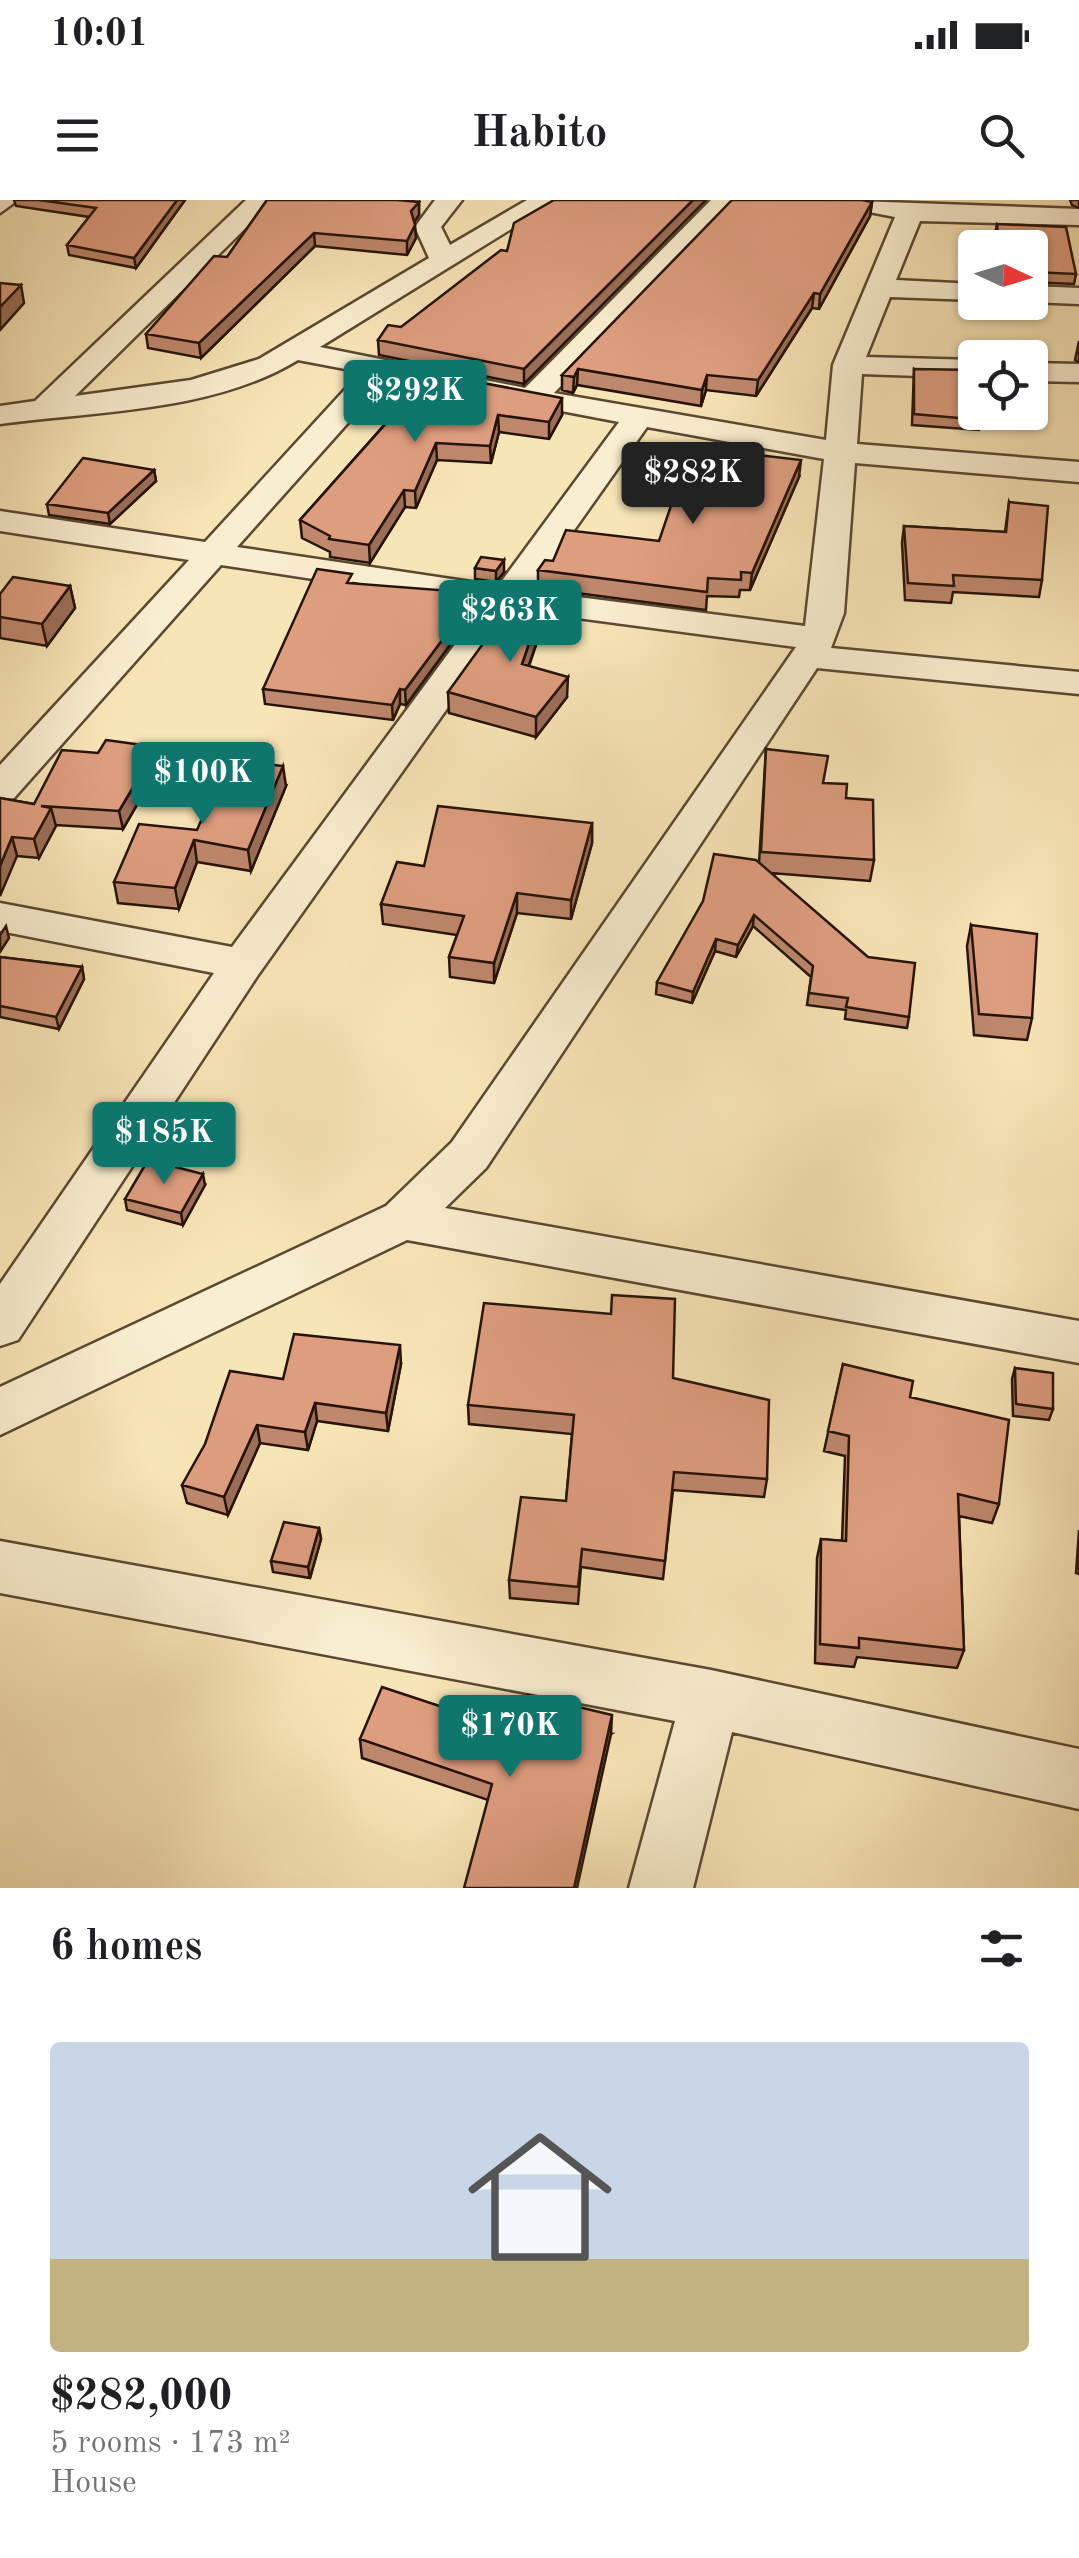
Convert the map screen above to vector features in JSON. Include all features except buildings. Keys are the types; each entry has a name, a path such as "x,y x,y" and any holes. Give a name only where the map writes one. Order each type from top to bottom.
{"street":[{"path":"42,411 261,200"},
{"path":"443,258 428,227 448,200"},
{"path":"0,415 195,389 270,365 545,200"},
{"path":"532,398 726,200"},
{"path":"842,200 910,213 1079,216"},
{"path":"0,1412 403,1220 469,1156 815,648 826,613 848,365 910,213"},
{"path":"882,288 958,291"},
{"path":"1048,295 1079,296"},
{"path":"298,351 638,418 840,452 1079,472"},
{"path":"848,365 958,369"},
{"path":"0,789 216,556 382,368"},
{"path":"1048,372 1079,373"},
{"path":"0,1324 243,964 638,418"},
{"path":"0,521 815,648 1079,684"},
{"path":"0,917 243,964"},
{"path":"403,1220 1079,1342"},
{"path":"0,1567 711,1699 1079,1780"},
{"path":"661,1888 711,1699"}]}
